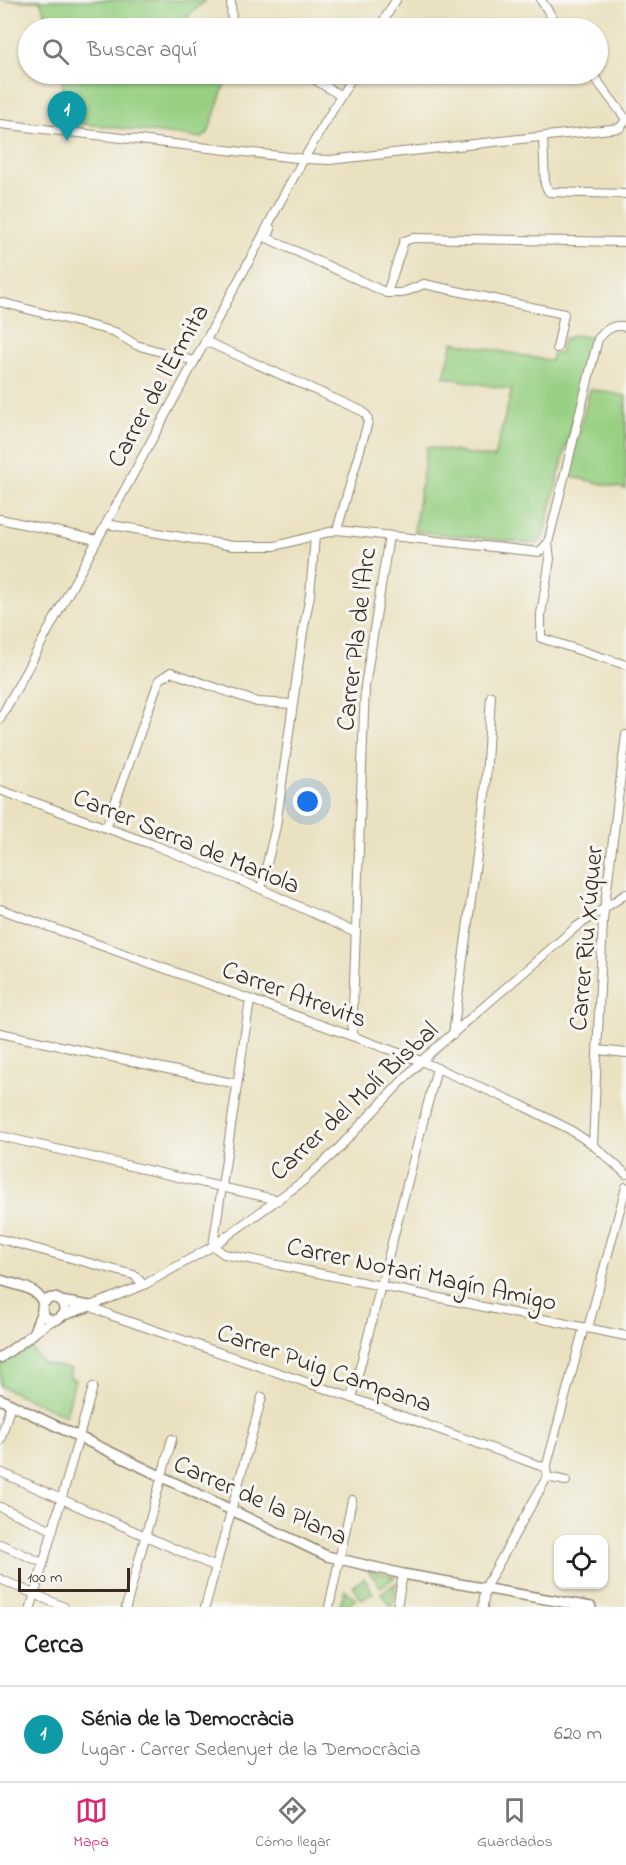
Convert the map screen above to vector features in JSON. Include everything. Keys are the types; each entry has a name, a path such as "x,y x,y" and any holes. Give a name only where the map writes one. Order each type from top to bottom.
{"main road":[{"path":"0,1280 31,1289 41,1297 46,1317 57,1318 63,1306 60,1301"},
{"path":"33,1334 43,1307 51,1298 90,1306"},
{"name":"Carrer del Molí Bisbal","path":"57,1318 90,1306"},
{"name":"Carrer del Molí Bisbal","path":"0,1358 33,1334"},
{"name":"Carrer de la Plana","path":"0,1399 327,1556 403,1574 589,1607"}],"street":[{"path":"231,0 232,18"},
{"path":"385,18 396,0"},
{"path":"541,0 553,18"},
{"path":"322,84 341,96"},
{"name":"Carrer de l'Ermita","path":"0,719 261,239 283,194 348,84"},
{"path":"0,124 305,159 330,159 620,128 626,119 600,84"},
{"path":"543,137 544,185 549,192 626,194"},
{"path":"283,194 267,238 387,294 402,293 424,284 564,314 557,348"},
{"path":"387,294 404,240 413,238 626,242"},
{"path":"0,302 115,332 136,345 194,361"},
{"path":"626,327 620,325 607,329 598,339 548,543 550,559 541,614 541,638 626,665"},
{"path":"206,341 363,411 367,416 368,422 337,530"},
{"path":"0,519 97,540"},
{"path":"106,524 233,546 275,546 337,530 539,552 548,543"},
{"name":"Carrer Pla de l'Arc","path":"352,1036 365,686 389,536"},
{"path":"261,889 276,826 310,595 315,537"},
{"path":"106,828 159,680 171,672 257,702 293,704"},
{"path":"453,1034 486,795 491,696"},
{"name":"Carrer Riu Xúquer","path":"593,1146 603,920 626,735"},
{"name":"Carrer Serra de Mariola","path":"0,790 154,845 261,889 356,933"},
{"name":"Carrer del Molí Bisbal","path":"90,1306 144,1284 213,1246 302,1182 335,1152 421,1061 576,927 626,894"},
{"name":"Carrer Atrevits","path":"0,909 421,1061 519,1104 569,1129 626,1174"},
{"path":"213,1246 250,999"},
{"path":"0,1033 237,1084"},
{"path":"598,1050 626,1053"},
{"path":"352,1398 437,1068"},
{"path":"0,1136 278,1200"},
{"path":"483,1607 485,1588 546,1473 626,1187"},
{"path":"0,1239 134,1275 144,1284"},
{"name":"Carrer Notari Magín Amigo","path":"213,1246 224,1254 626,1336"},
{"name":"Carrer Puig Campana","path":"90,1306 110,1315 352,1398 566,1481"},
{"name":"Carrer del Molí Bisbal","path":"33,1334 57,1318"},
{"path":"31,1607 93,1387"},
{"path":"205,1607 262,1396"},
{"path":"0,1441 11,1404"},
{"path":"126,1607 172,1439"},
{"path":"0,1472 216,1567"},
{"path":"329,1607 352,1500"},
{"path":"0,1507 53,1530"},
{"path":"0,1544 43,1563"},
{"path":"397,1607 403,1574"},
{"path":"0,1579 64,1607"}],"green space":[{"path":"0,0 206,0 188,18 47,18 40,1"},
{"path":"63,84 225,84 208,133 202,138 61,121"},
{"path":"574,335 594,338 542,541 535,544 414,531 427,447 494,458 512,390 444,377 453,342 551,361 553,353 560,354 563,340"},
{"path":"590,389 626,396 626,489 568,476"},
{"path":"29,1345 43,1363 71,1369 69,1377 75,1379 66,1416 0,1386 0,1366"},
{"path":"367,1569 395,1577 381,1587"},
{"path":"364,1578 373,1593 362,1600 353,1586"},
{"path":"396,1583 392,1607 391,1607 381,1593"},
{"path":"345,1590 356,1599 346,1607 339,1607"}],"place":[{"name":"Sénia de la Democràcia","path":"67,141"}]}
